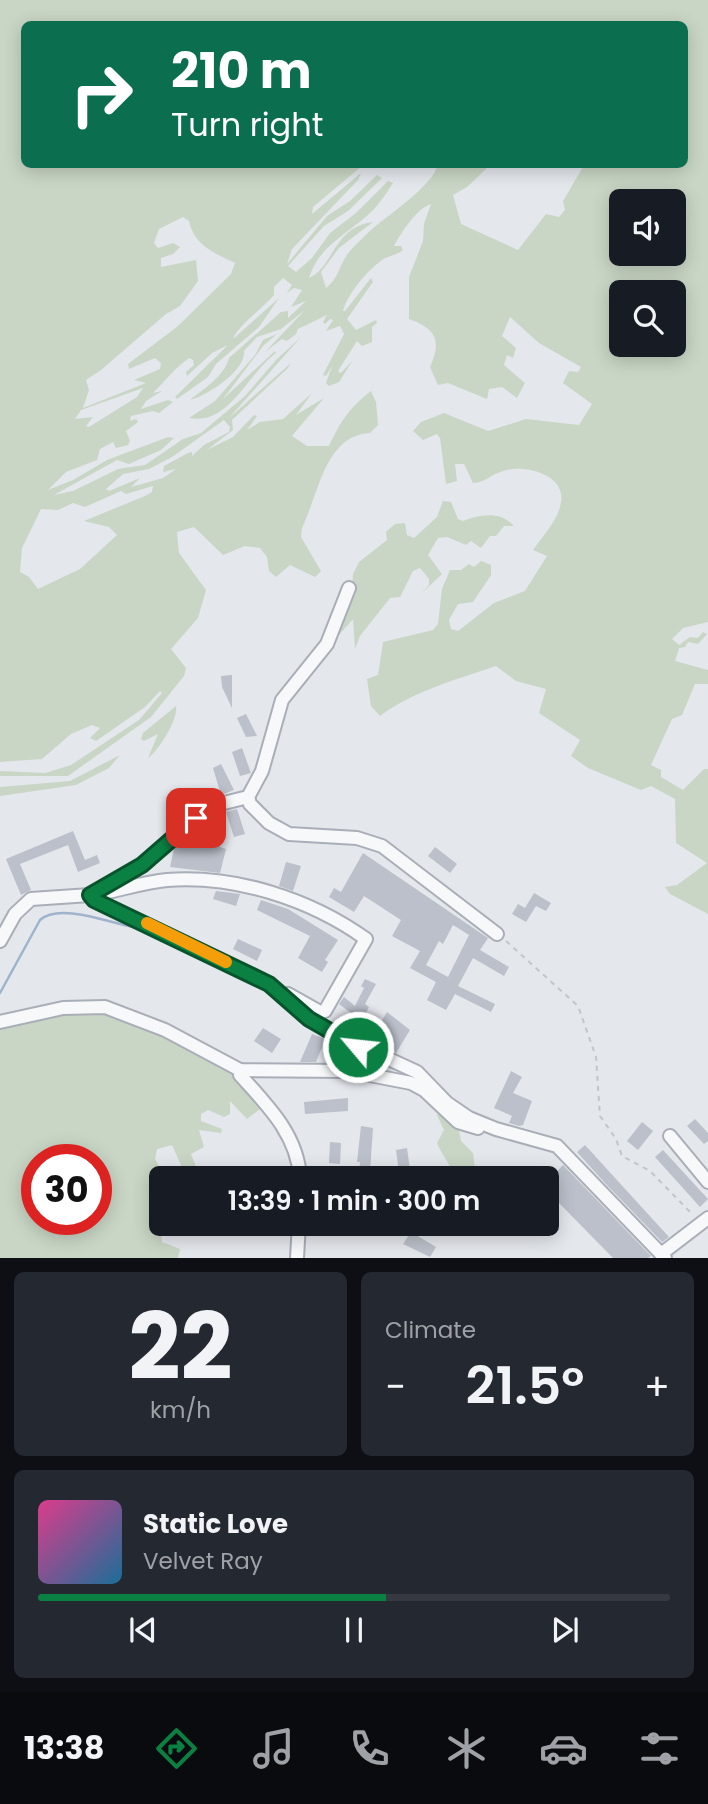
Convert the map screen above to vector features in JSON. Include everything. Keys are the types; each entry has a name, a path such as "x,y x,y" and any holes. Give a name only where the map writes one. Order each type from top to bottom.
{"street":[{"path":"349,588 323,650 282,700 262,771 248,797 250,804 269,823 289,834 357,838 382,846 497,934"},
{"path":"90,895 142,865 212,806 248,797"},
{"path":"0,941 15,914 31,899 90,895 166,880 226,881 255,888 319,912 366,939 324,1011 316,1010 269,984 94,900 90,895"},
{"path":"269,984 326,1030 417,1072 457,1111 496,1129"},
{"path":"0,1022 63,1008 105,1007 165,1030 240,1070 349,1071 404,1081 424,1090 458,1122 496,1129 557,1146 663,1256 704,1221"},
{"path":"240,1070 240,1075 271,1109 288,1135 297,1166"},
{"path":"670,1136 708,1182"},
{"path":"297,1258 298,1236"}],"path":[{"path":"497,934 578,1006 596,1057 600,1116 616,1139 622,1156 650,1171 704,1221"}],"green space":[{"path":"0,0 708,0 708,622 683,628 672,639 679,645 690,637 698,638 703,632 707,634 698,644 688,642 685,647 679,648 675,661 708,670 708,684 695,684 682,715 672,719 651,765 661,770 661,777 683,790 704,769 708,769 708,914 670,894 665,887 677,885 707,863 676,843 675,799 651,786 641,790 588,768 571,756 580,740 539,713 546,689 516,681 496,666 422,692 380,716 371,706 367,679 378,675 383,642 433,630 438,624 442,589 450,570 461,570 469,564 474,567 481,561 491,565 491,575 473,602 458,604 449,620 451,629 458,631 494,603 525,591 547,556 533,550 554,521 561,502 561,492 557,484 531,470 511,469 473,483 464,464 455,464 457,481 446,484 440,438 437,434 423,440 413,431 421,422 444,413 488,431 526,419 579,425 592,404 563,383 569,371 578,372 581,367 539,343 510,317 502,336 516,348 513,358 507,355 504,365 525,383 517,398 502,387 489,389 487,399 448,383 438,385 430,367 436,350 434,337 431,331 409,319 409,277 423,241 424,224 431,204 415,216 394,246 401,246 403,250 376,265 349,297 343,311 371,278 373,282 347,319 356,330 376,320 377,323 372,327 372,342 362,346 357,341 338,371 341,373 353,360 339,382 329,386 326,383 332,366 326,376 323,375 344,334 340,326 326,331 333,320 330,319 325,324 323,322 327,315 298,329 287,341 282,339 265,352 305,310 281,329 257,337 244,351 239,367 224,382 190,400 218,377 229,358 281,312 288,311 288,318 306,301 291,307 302,290 294,288 287,293 292,285 283,278 274,287 274,295 233,339 279,298 259,327 216,364 208,377 177,399 175,397 228,345 212,353 187,376 186,372 194,365 189,358 175,370 153,393 162,391 146,401 141,409 168,400 173,402 159,413 153,411 131,416 130,421 136,419 138,422 126,431 130,441 128,445 116,448 113,442 100,449 97,460 66,472 48,490 73,480 107,460 168,437 174,438 161,450 129,464 117,460 54,495 73,491 118,469 145,465 183,439 201,433 245,396 276,360 301,337 229,418 291,363 287,369 232,420 233,430 207,450 233,437 254,415 257,416 247,430 260,422 283,419 312,393 296,415 324,398 292,436 307,446 329,446 346,416 357,403 371,391 376,402 378,425 370,433 355,436 343,444 333,455 302,528 301,537 321,571 315,577 290,565 276,577 269,571 267,557 260,548 245,546 223,555 194,527 177,532 179,553 206,590 198,618 171,649 186,668 184,676 151,717 68,776 0,776 0,771 45,773 71,765 139,720 162,693 160,691 145,707 96,741 90,738 100,728 92,725 71,734 42,759 0,762","holes":["183,217 189,221 200,242 235,263 231,274 178,326 128,364 129,369 155,358 161,363 160,369 134,380 146,383 83,408 89,390 86,380 166,314 180,306 198,281 196,260 161,267 161,258 173,254 180,247 173,243 158,248 154,243 159,229","143,388 137,397 89,427 86,426 93,417 75,419 81,410","224,420 230,427 229,432 204,445 192,456 192,452 188,453 164,466 163,472 176,469 163,478 131,487 140,478 109,491 106,489 123,474 149,469 172,457","153,486 152,492 145,496 84,521 109,527 117,535 80,569 38,589 29,577 20,572 22,548 41,509 58,510 73,503 85,507 121,491 126,494"]},
{"path":"277,334 263,346 223,399 275,351 276,353 227,406 216,414 189,418 215,401 255,355 263,340"},
{"path":"443,501 451,502 458,519 463,521 490,515 503,518 514,526 504,526 496,536 490,536 481,548 471,541 466,545 447,537 438,538 428,555 442,574 422,593 429,585 429,579 420,568 413,571 400,597 390,598 360,636 355,649 353,619 323,653 352,588 353,574 359,562 387,540 386,532 395,524 405,523 407,535 414,538 437,517"},
{"path":"176,706 167,734 148,758 158,734 144,741 141,739 143,733"},
{"path":"120,755 109,768 76,785 0,796 0,787 70,781"},
{"path":"94,1008 164,1033 235,1074 264,1106 247,1119 230,1101 230,1114 224,1117 208,1110 201,1114 201,1121 222,1129 221,1133 199,1130 204,1147 191,1154 196,1166 181,1166 172,1145 157,1149 155,1159 159,1166 149,1166 149,1236 161,1236 162,1242 180,1249 178,1258 0,1258 0,1028 15,1022"},
{"path":"442,1111 458,1125 461,1141 473,1153 475,1166 449,1166 437,1143 444,1130 437,1115"}],"building":[{"path":"232,675 232,708 222,687 221,676"},
{"path":"246,714 257,736 246,737 237,718"},
{"path":"242,748 251,773 240,776 232,752"},
{"path":"221,764 234,790 221,795 213,768"},
{"path":"237,809 245,834 234,837 226,812"},
{"path":"212,818 220,847 226,849 220,873 170,867 174,849 189,837 207,841 203,825"},
{"path":"73,831 85,860 97,855 100,863 78,872 68,845 20,864 31,890 21,895 6,859"},
{"path":"435,847 457,864 450,873 428,856"},
{"path":"363,853 488,938 480,950 509,967 504,976 473,958 458,986 495,1004 491,1012 455,994 446,1010 427,1000 436,982 410,968 420,951 392,936 401,920 364,896 354,912 329,897 334,888 341,892","holes":["453,925 469,935 448,977 426,965 439,941 443,944"]},
{"path":"286,862 301,866 293,891 279,886"},
{"path":"216,891 240,894 236,906 213,899"},
{"path":"534,893 551,903 546,911 536,906 526,922 512,914 518,904 525,908"},
{"path":"261,900 288,909 338,940 325,960 328,962 322,972 298,958 310,936 257,910"},
{"path":"238,939 262,950 257,961 233,949"},
{"path":"365,979 376,984 365,1004 369,1007 357,1031 345,1025 351,1013 339,1004 344,997 355,1006 364,988 361,986"},
{"path":"387,1012 410,1030 396,1053 370,1040"},
{"path":"263,1028 281,1039 272,1053 254,1041"},
{"path":"312,1034 326,1039 316,1062 300,1062"},
{"path":"511,1071 522,1077 513,1093 532,1101 523,1125 519,1126 509,1123 512,1116 494,1108"},
{"path":"348,1098 348,1111 305,1114 304,1102"},
{"path":"695,1119 708,1133 708,1141 704,1144 687,1126"},
{"path":"642,1122 653,1131 638,1150 627,1141"},
{"path":"361,1126 373,1128 370,1166 360,1166 360,1162 357,1162"},
{"path":"330,1142 341,1143 340,1164 329,1163"},
{"path":"585,1145 669,1237 662,1242 604,1182 577,1152"},
{"path":"407,1148 409,1166 398,1166 396,1150"},
{"path":"663,1150 708,1199 700,1207 655,1157"},
{"path":"563,1165 651,1256 613,1258 559,1203 559,1169"},
{"path":"408,1236 418,1236 436,1247 430,1257 403,1244"}],"waterway":[{"path":"0,993 40,920 49,915 60,913 87,916 138,928"}],"slow traffic":[{"path":"147,923 226,962"}],"route":[{"path":"196,818 142,865 90,895 94,900 269,984 309,1019 358,1047"}]}
